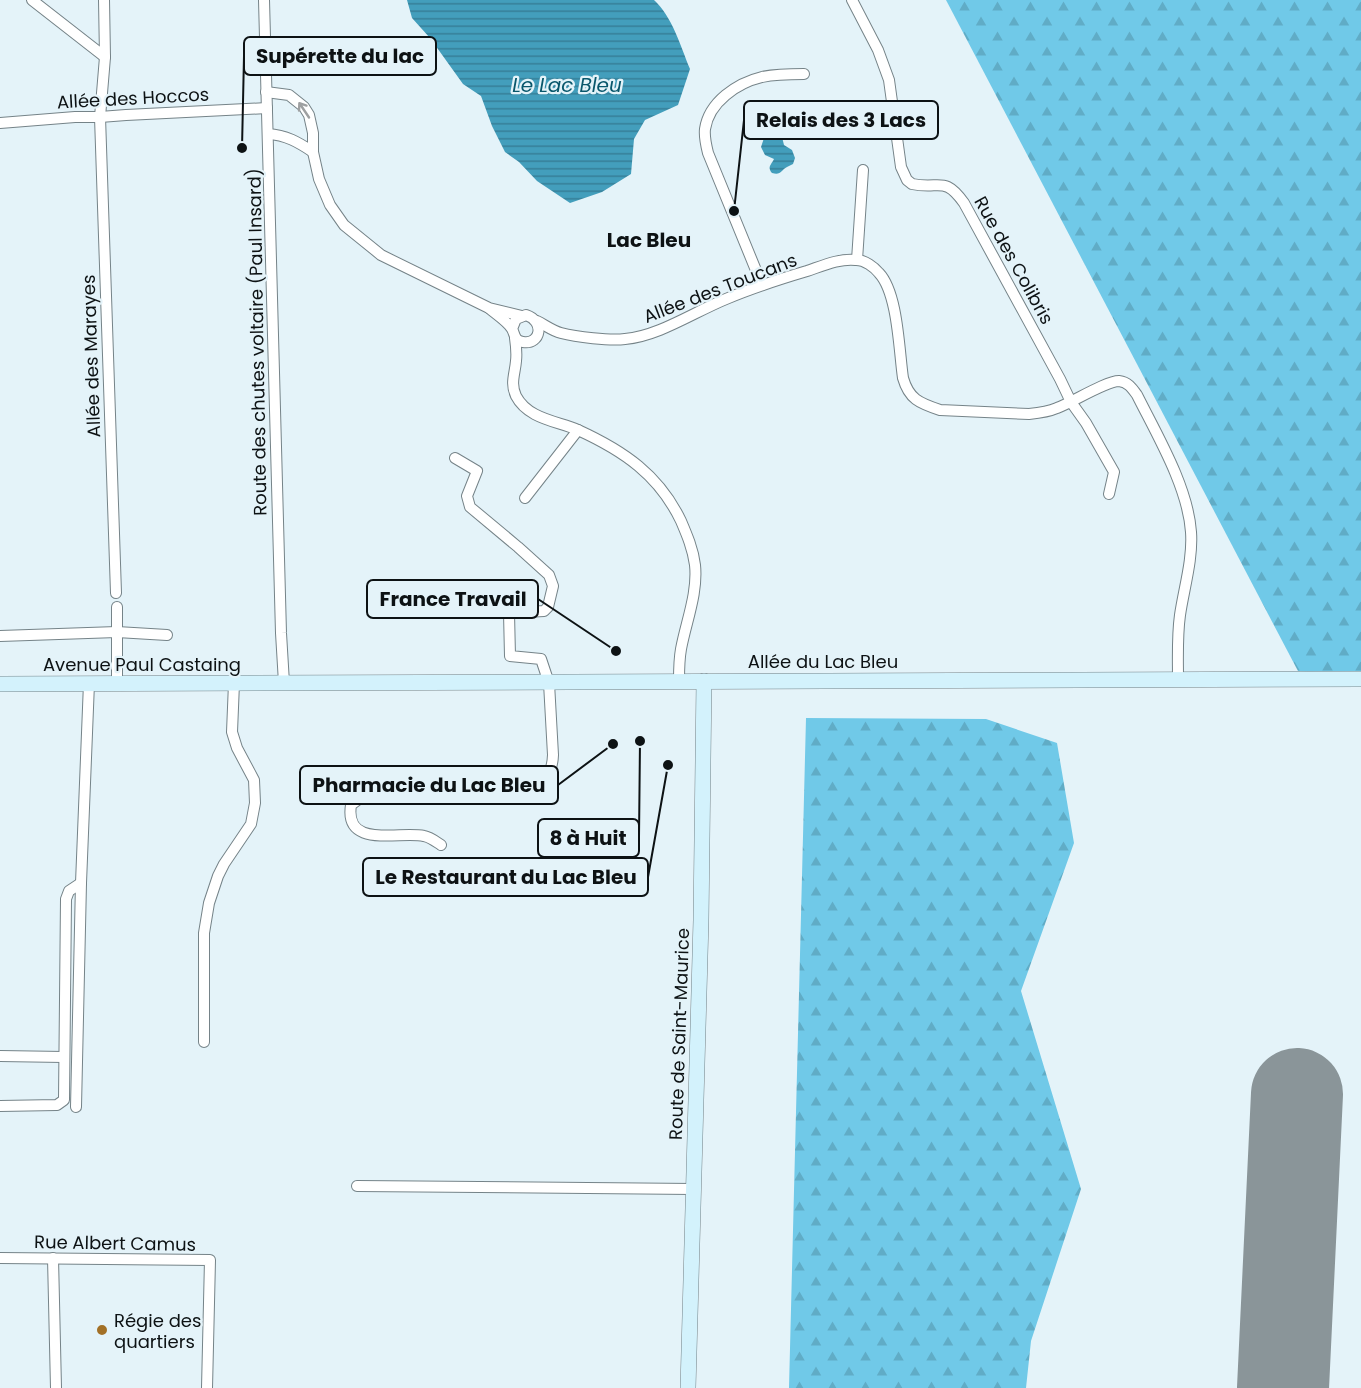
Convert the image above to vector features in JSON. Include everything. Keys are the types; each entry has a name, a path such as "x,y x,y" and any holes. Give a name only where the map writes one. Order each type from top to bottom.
{"street":[{"path":"32,0 105,57"},
{"name":"Allée des Marayes","path":"104,0 105,57 100,117 116,593"},
{"name":"Route des chutes voltaire (Paul Insard)","path":"264,0 284,683"},
{"name":"Rue des Colibris","path":"852,0 878,50 889,80 904,175 912,184 946,186 959,196 1016,296 1071,402 1114,472 1109,494"},
{"path":"762,285 708,153 704,139 705,129 713,109 734,88 764,77 804,74"},
{"path":"266,92 289,95 297,100 309,115 314,133 312,152 319,179 330,205 344,225 381,255 489,308 530,316 537,321 538,333 516,361"},
{"name":"Allée des Hoccos","path":"0,123 267,108"},
{"path":"268,134 289,137 312,152"},
{"path":"863,170 856,260 864,262 878,272 888,285 894,306 903,378 906,389 913,399 940,410 1029,414 1043,412 1071,402 1114,381 1121,381 1130,386 1137,395 1180,485 1191,533 1190,555 1180,617 1178,680"},
{"name":"Allée des Toucans","path":"537,321 560,333 623,340 661,329 727,298 762,285 828,264 856,260"},
{"path":"489,308 523,342 532,340"},
{"path":"522,316 516,319 514,333 516,361 513,374 513,388 521,403 534,414 578,430 626,456 662,488 686,533 695,566 691,605 680,652 679,681"},
{"name":"Allée des Toucans","path":"532,340 560,333"},
{"path":"525,498 578,430"},
{"path":"423,610 448,614 544,611 548,607 553,586 549,575 470,507 466,496 477,471 455,459"},
{"path":"117,607 117,684"},
{"path":"441,845 423,836 373,835 362,832 351,821 351,805 363,796 376,792 520,790 541,784 546,778 552,765 549,683 542,658 510,656 509,613"},
{"path":"0,636 117,632 166,635"},
{"name":"Allée du Lac Bleu","path":"284,683 1361,679"},
{"name":"Route de Saint-Maurice","path":"688,1388 701,920 704,681"},
{"path":"76,1107 81,883 89,683"},
{"path":"204,1042 204,933 209,903 224,864 250,824 255,803 254,780 237,748 232,732 234,683"},
{"name":"Avenue Paul Castaing","path":"0,684 284,683"},
{"path":"0,1106 57,1105 64,1100 66,899 69,891 81,883"},
{"path":"0,1056 64,1057"},
{"path":"357,1186 694,1189"},
{"name":"Rue Albert Camus","path":"0,1258 210,1260 207,1388"},
{"path":"53,1258 56,1388"}],"green space":[{"path":"946,0 1361,0 1361,678 1298,671"},
{"path":"806,718 986,719 1057,743 1074,843 1021,991 1081,1189 1031,1341 1026,1388 789,1388"}],"water":[{"name":"Le Lac Bleu","path":"407,0 654,0 671,23 690,69 678,105 645,120 634,139 631,174 602,192 570,203 537,181 519,162 505,152 481,96 463,84 430,38 412,18"},
{"path":"773,133 782,137 784,145 792,150 795,158 793,164 777,174 772,173 770,169 774,159 765,155 761,147 764,138"}],"taxiway":[{"path":"1292,1090 1303,1083 1311,1088 1314,1094 1312,1108 1295,1137"}],"runway":[{"path":"1283,1388 1297,1094"}],"place":[{"name":"Supérette du lac","path":"242,148"},
{"name":"Relais des 3 Lacs","path":"734,211"},
{"name":"France Travail","path":"616,651"},
{"name":"8 à Huit","path":"640,741"},
{"name":"Pharmacie du Lac Bleu","path":"613,744"},
{"name":"Le Restaurant du Lac Bleu","path":"668,765"},
{"name":"Régie des quartiers","path":"102,1330"}],"district":[{"name":"Lac Bleu","path":"649,240"}]}
